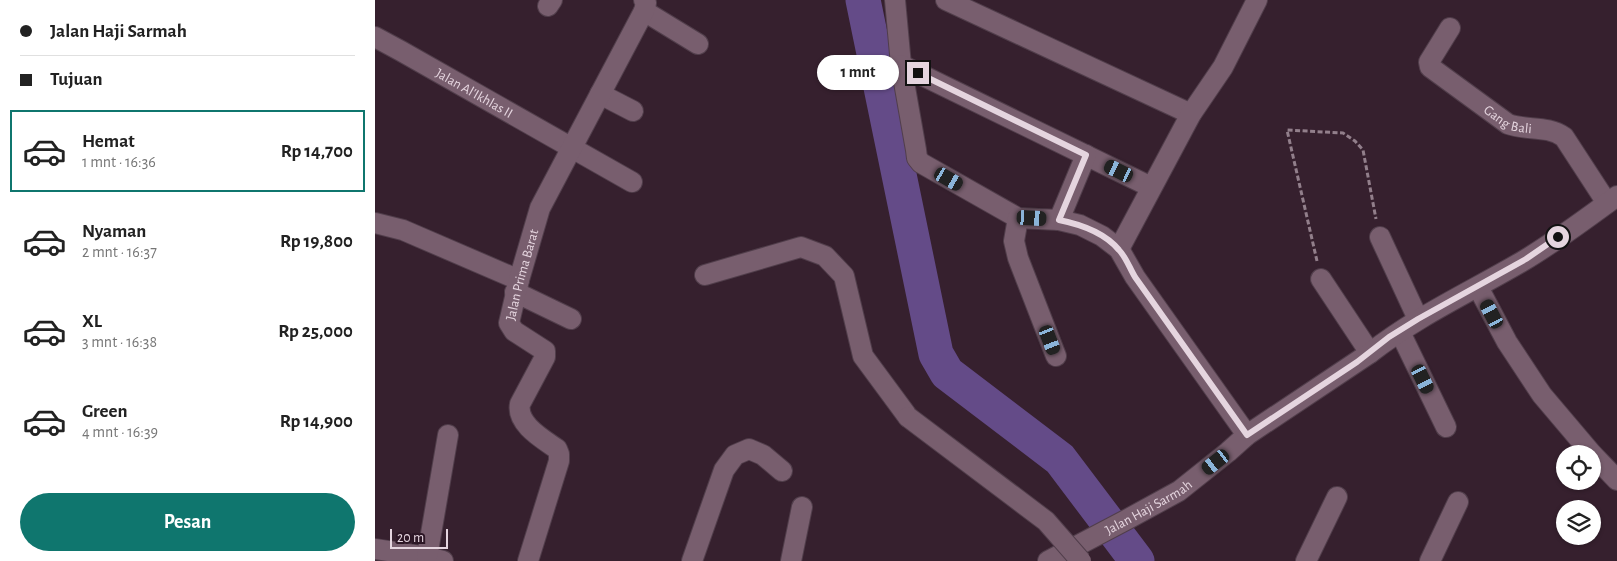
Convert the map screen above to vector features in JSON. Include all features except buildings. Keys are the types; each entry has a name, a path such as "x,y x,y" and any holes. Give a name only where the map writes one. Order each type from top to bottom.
{"street":[{"path":"895,0 901,65 917,158 921,163 1018,218 1059,220 1081,225 1102,236 1119,249 1135,277 1247,435"},
{"path":"946,0 1191,114"},
{"path":"1119,249 1191,114 1223,67 1257,0"},
{"path":"644,5 698,44"},
{"name":"Jalan Prima Barat","path":"528,561 559,461 559,454 557,449 527,426 519,410 519,404 545,357 545,351 514,331 509,324 517,286 540,208 601,94 644,5"},
{"name":"Gang Bali","path":"1449,28 1429,62 1430,67 1508,124 1518,128 1553,131 1564,137 1612,200"},
{"name":"Jalan Al'Ikhlas II","path":"375,37 632,182"},
{"path":"901,65 1151,187"},
{"path":"601,94 633,111"},
{"path":"1059,220 1086,155"},
{"name":"Jalan Haji Sarmah","path":"1048,561 1082,552 1127,520 1179,491 1247,435 1370,352 1389,337 1526,259 1612,200"},
{"path":"1018,218 1014,241 1018,258 1056,356"},
{"path":"375,223 403,230 517,286 571,319"},
{"path":"1380,237 1418,319"},
{"path":"705,275 801,247 825,256 844,276 863,356 908,417 1046,521 1082,552"},
{"path":"1321,279 1370,352"},
{"path":"1478,287 1507,342 1542,395 1584,445"},
{"path":"1400,332 1446,427"},
{"path":"375,549 435,559 448,435"},
{"path":"692,561 724,470 735,455 749,449 763,455 782,471"},
{"path":"1601,463 1617,480"},
{"path":"1306,561 1337,497"},
{"path":"1430,561 1458,502"},
{"path":"791,561 802,507"}],"path":[{"path":"1321,279 1287,130 1343,133 1355,141 1363,150 1380,237"}],"waterway":[{"path":"863,0 936,354 947,373 1060,459 1137,561"}],"route":[{"path":"918,73 1086,155 1059,220 1081,225 1102,236 1119,249 1135,277 1247,435 1357,362 1389,337 1526,259 1558,237"}]}
